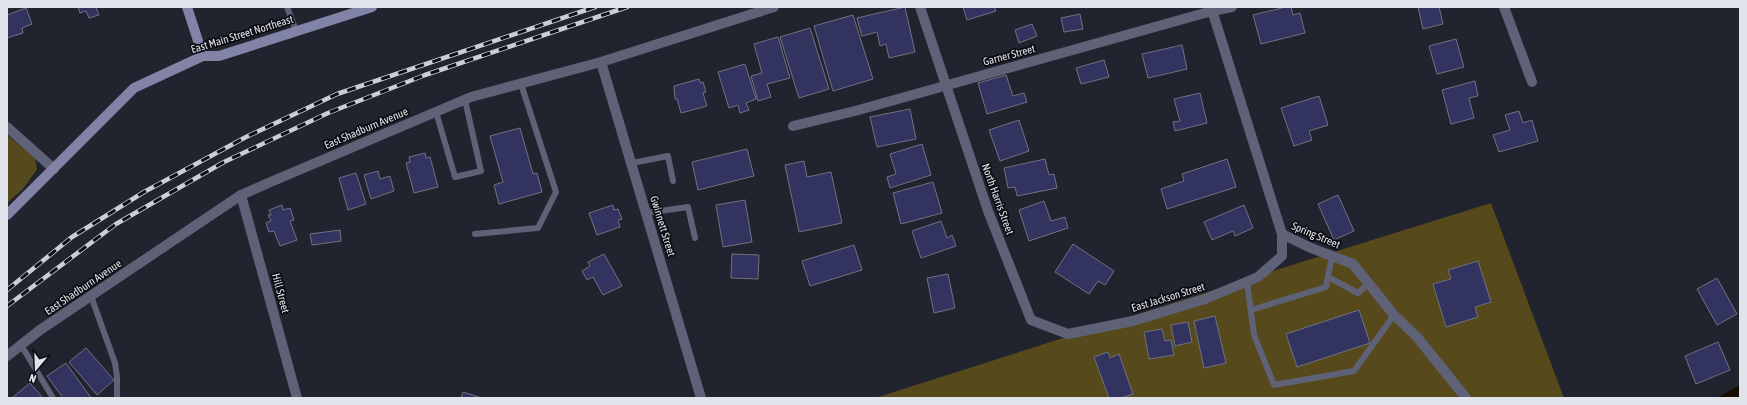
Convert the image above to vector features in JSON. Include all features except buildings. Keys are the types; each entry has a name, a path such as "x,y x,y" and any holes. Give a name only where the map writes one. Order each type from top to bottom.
{"street":[{"path":"187,7 204,56"},
{"name":"East Main Street Northeast","path":"7,215 134,88 204,56 220,56 296,30 372,7"},
{"name":"East Shadburn Avenue","path":"7,356 40,330 242,195 465,100 601,62 774,7"},
{"name":"North Harris Street","path":"920,7 947,84 988,211 1031,320"},
{"name":"Garner Street","path":"793,126 855,111 1211,9 1232,7"},
{"path":"1504,7 1532,82"},
{"name":"Spring Street","path":"1211,9 1282,234 1311,248 1353,264 1394,315 1417,337 1466,398"},
{"name":"Gwinnett Street","path":"601,62 701,398"},
{"path":"7,127 54,169"},
{"name":"Hill Street","path":"242,195 297,398"},
{"name":"East Jackson Street","path":"1031,320 1068,334 1133,321 1205,299 1258,277 1282,256 1282,234"}],"lane":[{"path":"287,7 296,30"},
{"path":"475,234 538,228 556,192 521,84"},
{"path":"436,112 455,177 481,171 465,100"},
{"path":"632,163 668,156 673,181"},
{"path":"646,213 688,207 695,238"},
{"path":"1251,310 1326,287 1332,255"},
{"path":"1328,277 1358,293 1369,284"},
{"path":"1247,282 1254,335 1274,385 1354,372 1394,315"},
{"path":"91,296 115,363 117,398"},
{"path":"20,345 54,398"}],"shaded area":[{"path":"7,135 35,158 37,169 23,189 7,203"},
{"path":"1491,203 1564,398 875,398 1292,265"},
{"path":"1740,385 1740,398 1717,398 1738,386"}],"railway":[{"path":"7,290 72,237 144,192 246,137 337,94 595,7"},
{"path":"7,306 116,224 224,162 328,113 425,75 627,7"}]}
